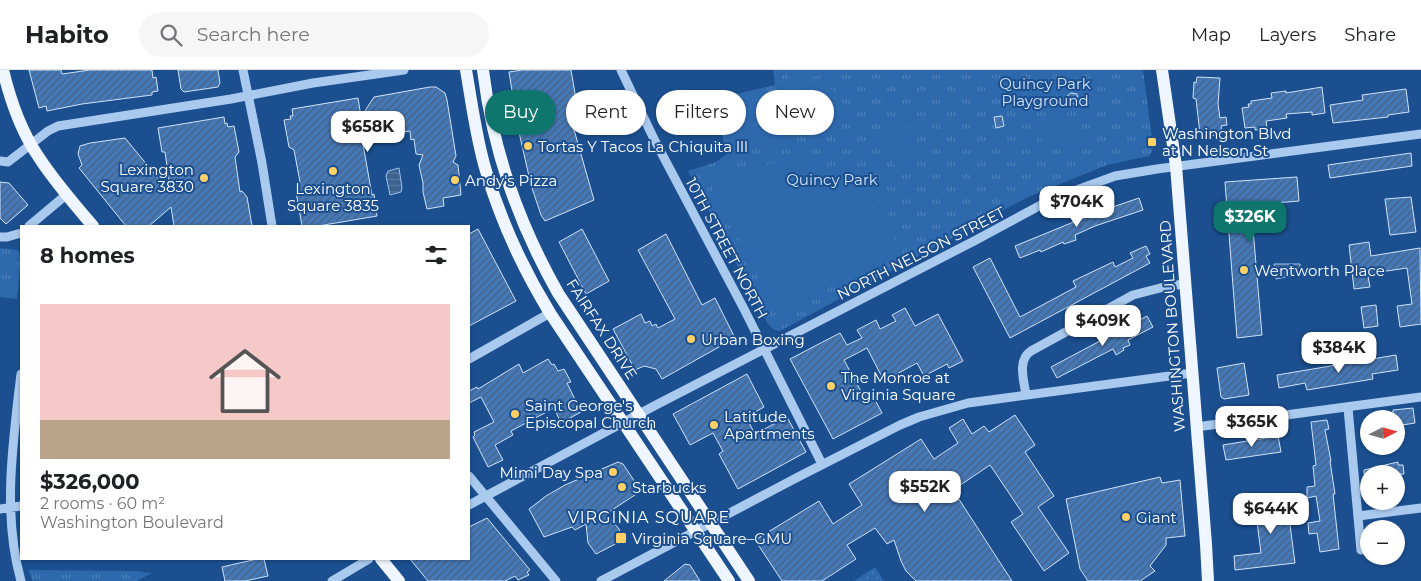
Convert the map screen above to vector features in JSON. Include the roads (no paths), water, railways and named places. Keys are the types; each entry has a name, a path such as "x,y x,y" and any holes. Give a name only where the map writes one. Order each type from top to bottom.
{"main road":[{"path":"3,70 7,88 31,144 66,195 93,225"},
{"path":"466,70 476,130 484,162 499,210 516,249 550,314 729,581"},
{"name":"FAIRFAX DRIVE","path":"482,70 492,129 504,172 517,210 542,263 565,304 749,581"},
{"name":"WASHINGTON BOULEVARD","path":"1162,70 1176,166 1208,581"},
{"path":"550,314 565,304"},
{"path":"382,560 399,581"}],"street":[{"path":"243,70 262,163 272,225"},
{"path":"0,161 8,162 58,126 313,83 404,70"},
{"name":"10TH STREET NORTH","path":"622,70 654,139 822,464"},
{"name":"NORTH NELSON STREET","path":"470,504 1052,199 1115,176 1176,166 1421,134"},
{"path":"31,225 66,195"},
{"path":"0,237 20,233"},
{"path":"1026,395 1022,362 1026,354 1133,295 1168,286 1185,284"},
{"path":"470,358 550,314"},
{"path":"601,581 822,464 919,417 962,405 1192,373"},
{"path":"20,383 5,508 21,581"},
{"path":"1196,427 1421,397"},
{"path":"1348,408 1360,539"},
{"path":"470,477 556,581"},
{"path":"5,508 20,506"},
{"path":"1358,516 1421,508"},
{"path":"332,581 367,560"}],"place":[{"name":"Washington Blvd at N Nelson St","path":"1152,142"},
{"name":"Tortas Y Tacos La Chiquita lll","path":"528,146"},
{"name":"Lexington Square 3835","path":"333,171"},
{"name":"Lexington Square 3830","path":"204,178"},
{"name":"Andy's Pizza","path":"455,180"},
{"name":"Wentworth Place","path":"1244,270"},
{"name":"Urban Boxing","path":"691,339"},
{"name":"The Monroe at Virginia Square","path":"831,386"},
{"name":"Saint George's Episcopal Church","path":"515,414"},
{"name":"Latitude Apartments","path":"714,425"},
{"name":"Mimi Day Spa","path":"613,472"},
{"name":"Starbucks","path":"622,487"},
{"name":"Giant","path":"1126,517"},
{"name":"Virginia Square–GMU","path":"621,538"}],"district":[{"name":"VIRGINIA SQUARE","path":"649,517"}],"park label":[{"name":"Quincy Park Playground","path":"1045,92"},
{"name":"Quincy Park","path":"832,179"}]}
